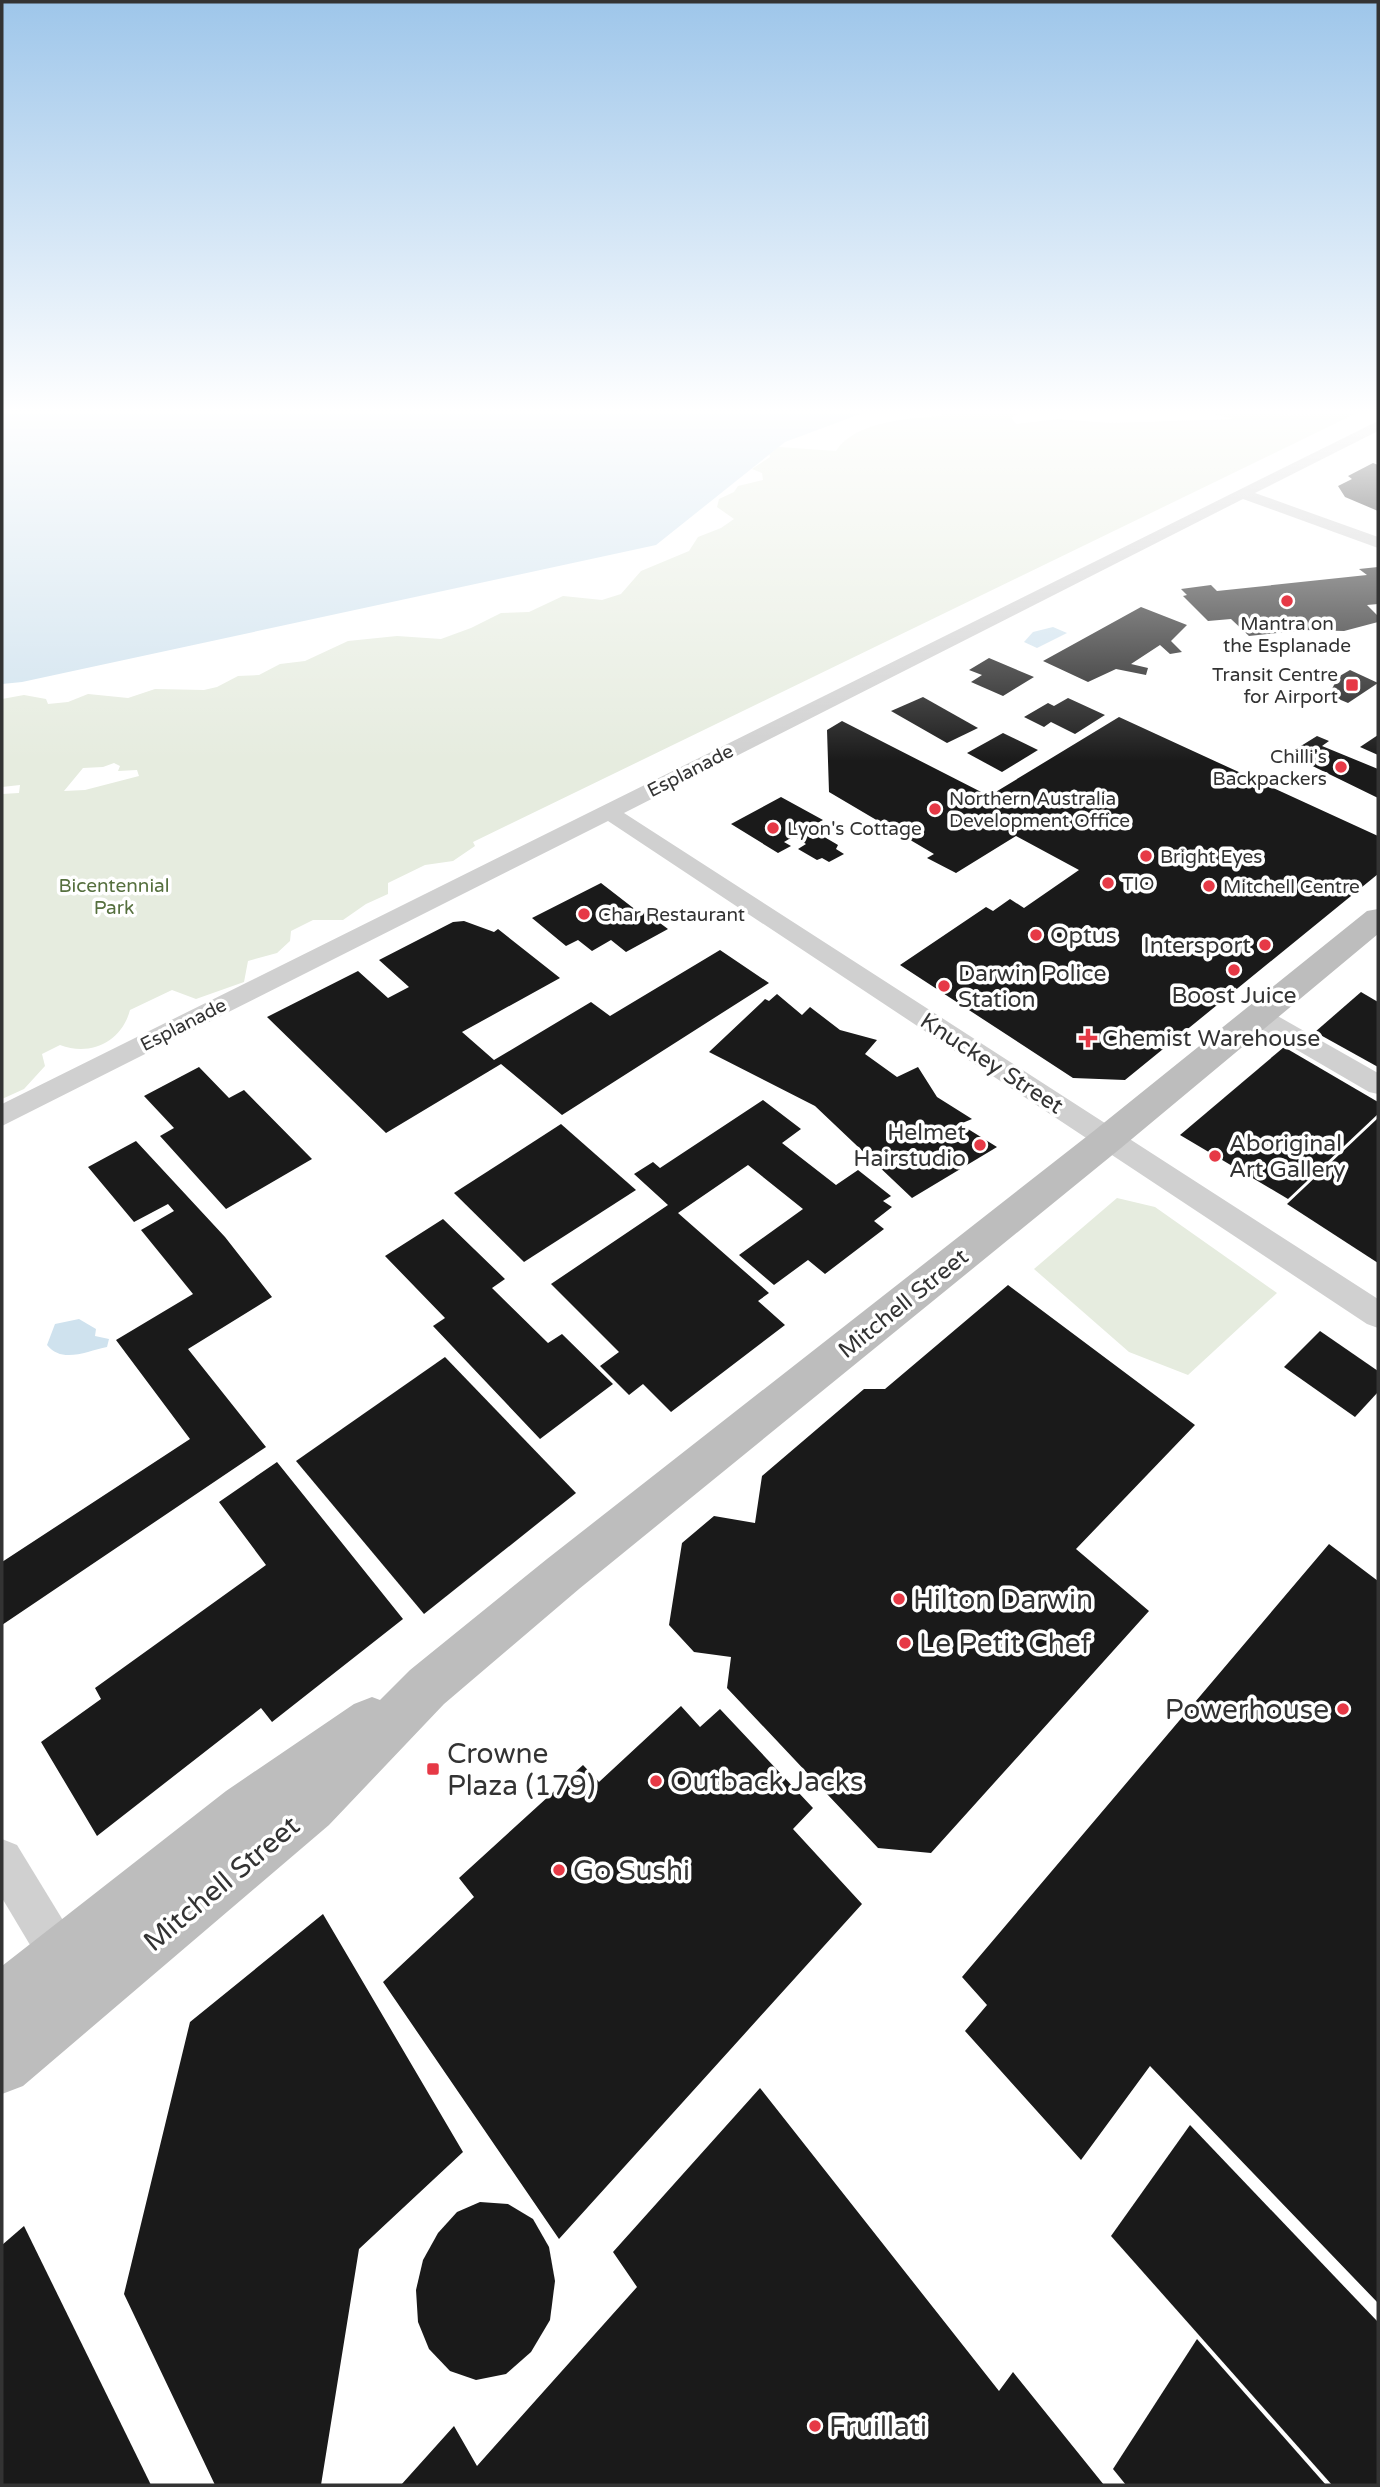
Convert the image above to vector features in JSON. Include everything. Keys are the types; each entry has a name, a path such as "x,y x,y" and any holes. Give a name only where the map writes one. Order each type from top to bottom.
{"street":[{"name":"Esplanade","path":"2,1115 1169,529"},
{"path":"1340,529 1378,543"},
{"name":"Knuckey Street","path":"607,811 1378,1315"},
{"name":"Mitchell Street","path":"2,2001 71,1977 312,1807 427,1687 563,1574 1108,1139 1378,918"},
{"path":"1258,1016 1378,1085"},
{"path":"2,1860 71,1977"},
{"name":"Mitchell Street","path":"2,2065 71,1977"}],"green space":[{"name":"Bicentennial Park","path":"718,529 1118,529 473,842 475,846 453,861 425,865 388,883 388,894 366,904 343,920 313,920 291,931 290,941 277,953 248,961 244,982 196,999 172,990 130,1010 120,1030 104,1044 83,1049 60,1045 42,1054 45,1066 24,1089 2,1099 2,794 19,793 20,785 2,787 2,699 24,695 46,699 48,704 68,702 88,694 128,698 155,689 204,690 217,687 238,676 259,675 280,664 305,661 348,641 397,636 441,639 501,613 529,612 563,596 602,600 621,594 641,571 689,551 698,537","holes":["114,763 120,766 118,771 137,770 139,776 85,790 64,791 83,768 103,767"]},
{"path":"1117,1198 1155,1207 1277,1293 1188,1375 1129,1352 1034,1269"}],"water":[{"path":"2,529 676,529 656,545 22,682 2,684"},
{"path":"1053,627 1067,633 1037,648 1024,642 1033,632"},
{"path":"79,1319 96,1329 95,1336 109,1339 107,1347 67,1355 53,1351 47,1345 55,1324"}],"building":[{"path":"1378,567 1378,604 1367,605 1378,616 1378,622 1344,631 1305,630 1249,636 1231,619 1208,621 1183,596 1187,595 1181,589 1211,585 1217,591 1367,575 1359,569"},
{"path":"1141,607 1187,625 1171,641 1182,652 1170,654 1160,645 1131,664 1148,668 1146,675 1116,669 1088,682 1043,661"},
{"path":"989,658 1034,677 1003,696 971,682 982,675 969,670"},
{"path":"1350,670 1378,683 1348,703 1329,695 1338,677"},
{"path":"923,697 978,728 947,743 891,711"},
{"path":"1068,698 1105,715 1075,734 1051,722 1044,727 1024,717 1048,703 1054,706"},
{"name":"Mitchell Centre","path":"1119,717 1378,836 1378,874 1125,1080 1073,1078 900,965 986,907 993,911 1010,899 1024,908 1079,870 1016,836 956,873 927,858 934,854 829,792 827,730 842,721 989,796"},
{"path":"1003,733 1038,750 1002,772 967,753"},
{"path":"1378,735 1378,755 1360,747"},
{"name":"Chilli's Backpackers","path":"1317,736 1329,741 1322,746 1378,769 1378,798 1288,754"},
{"name":"Lyon's Cottage","path":"781,797 823,820 801,832 813,839 821,835 838,845 836,849 844,854 829,862 822,858 817,860 798,849 806,844 794,836 784,842 791,846 778,853 731,824"},
{"path":"601,883 641,914 645,912 668,929 626,952 611,940 592,951 578,940 566,946 532,918"},
{"path":"464,921 494,932 498,929 560,978 462,1032 494,1060 591,1002 610,1016 720,950 769,983 562,1115 501,1064 386,1133 267,1017 358,971 388,998 409,987 379,960 453,922"},
{"path":"1361,992 1378,1002 1378,1067 1315,1032"},
{"path":"777,994 802,1015 810,1007 840,1030 877,1040 865,1054 897,1077 918,1067 937,1097 972,1119 960,1124 997,1147 912,1198 815,1106 709,1052 765,999 769,1001"},
{"path":"1284,1047 1378,1102 1378,1114 1288,1199 1180,1135"},
{"path":"199,1067 229,1098 244,1090 312,1159 226,1209 160,1136 174,1128 144,1096"},
{"path":"763,1100 801,1129 782,1143 836,1185 858,1170 891,1196 883,1201 892,1207 874,1221 884,1229 825,1274 808,1260 774,1285 739,1255 803,1209 748,1165 678,1213 769,1293 758,1301 785,1325 671,1412 643,1384 629,1395 600,1366 619,1352 551,1284 668,1205 634,1174 653,1162 660,1168"},
{"path":"1378,1118 1378,1263 1287,1204"},
{"path":"561,1124 636,1190 524,1262 454,1193"},
{"path":"136,1141 225,1237 272,1297 188,1349 266,1447 2,1625 2,1562 190,1439 116,1340 193,1294 141,1230 174,1211 168,1204 134,1222 88,1167"},
{"path":"443,1219 505,1279 492,1288 548,1343 562,1334 613,1384 540,1439 433,1326 445,1318 385,1256"},
{"path":"1008,1285 1195,1425 1076,1549 1149,1611 931,1853 878,1848 727,1688 731,1657 694,1652 669,1625 682,1543 714,1516 755,1523 762,1476 864,1389 885,1389"},
{"path":"1320,1331 1378,1371 1378,1392 1355,1417 1284,1367"},
{"path":"445,1357 576,1493 424,1614 296,1461"},
{"path":"277,1462 403,1619 272,1722 261,1708 97,1836 41,1742 101,1699 95,1688 266,1565 219,1502"},
{"path":"1329,1544 1378,1581 1378,2303 1150,2066 1081,2160 965,2031 987,2005 962,1977"},
{"path":"681,1706 700,1727 720,1709 813,1808 793,1829 862,1904 559,2239 383,1982 474,1897 459,1878 583,1765 599,1782"},
{"path":"323,1914 463,2152 359,2249 321,2485 215,2485 124,2294 190,2022"},
{"path":"760,2088 999,2391 1013,2372 1104,2485 401,2485 454,2426 477,2466 637,2287 613,2252"},
{"path":"1190,2125 1378,2322 1378,2485 1332,2485 1111,2236"},
{"path":"480,2202 508,2204 533,2219 549,2247 555,2281 550,2320 531,2352 506,2374 476,2380 450,2371 429,2349 418,2322 416,2290 423,2260 438,2233 457,2212"},
{"path":"24,2226 151,2485 2,2485 2,2245"},
{"path":"1197,2339 1326,2485 1126,2485 1113,2469"}],"place":[{"name":"Mantra on the Esplanade","path":"1287,601"},
{"name":"Transit Centre for Airport","path":"1352,685"},
{"name":"Chilli's Backpackers","path":"1341,767"},
{"name":"Northern Australia Development Office","path":"935,809"},
{"name":"Lyon's Cottage","path":"773,828"},
{"name":"Bright Eyes","path":"1146,856"},
{"name":"TIO","path":"1108,883"},
{"name":"Mitchell Centre","path":"1209,886"},
{"name":"Char Restaurant","path":"584,914"},
{"name":"Optus","path":"1036,935"},
{"name":"Intersport","path":"1265,945"},
{"name":"Boost Juice","path":"1234,970"},
{"name":"Darwin Police Station","path":"944,986"},
{"name":"Chemist Warehouse","path":"1088,1038"},
{"name":"Helmet Hairstudio","path":"980,1145"},
{"name":"Aboriginal Art Gallery","path":"1215,1156"},
{"name":"Hilton Darwin","path":"899,1599"},
{"name":"Le Petit Chef","path":"905,1643"},
{"name":"Powerhouse","path":"1343,1709"},
{"name":"Crowne Plaza (179)","path":"433,1769"},
{"name":"Outback Jacks","path":"656,1781"},
{"name":"Go Sushi","path":"559,1870"},
{"name":"Fruillati","path":"815,2426"}]}
